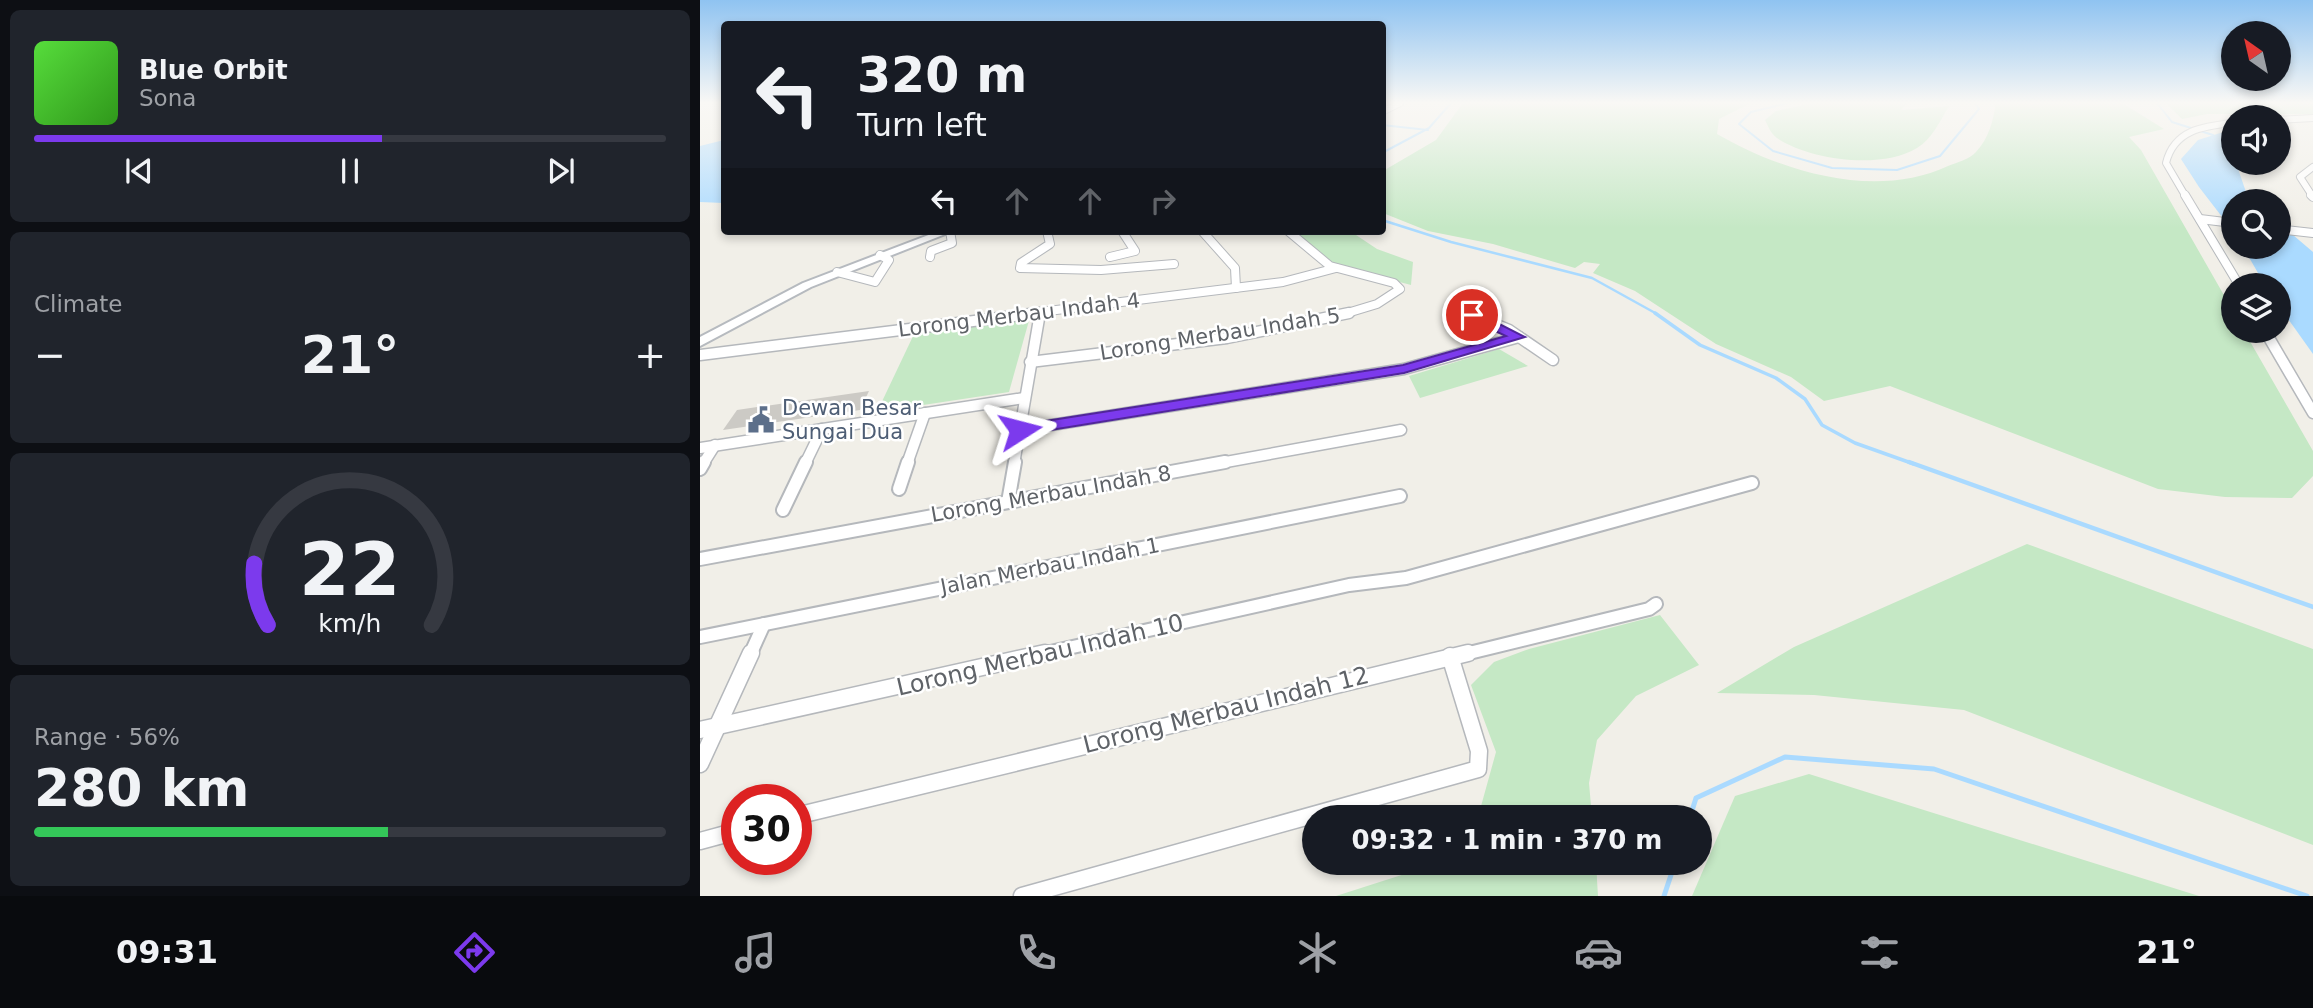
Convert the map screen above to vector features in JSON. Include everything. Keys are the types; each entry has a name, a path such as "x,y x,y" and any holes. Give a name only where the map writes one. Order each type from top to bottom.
{"main road":[{"path":"700,342 780,298 837,272 938,235"}],"street":[{"path":"2172,145 2168,148 2166,163 2231,273"},
{"path":"2313,167 2300,177 2301,183 2313,197"},
{"path":"2200,219 2221,222"},
{"path":"2291,230 2313,233"},
{"path":"930,257 931,251 952,243 950,235"},
{"path":"1048,235 1050,244 1021,263 1020,268 1101,271 1174,264"},
{"path":"1110,257 1135,251 1125,235"},
{"path":"1206,235 1235,268 1236,288"},
{"path":"1293,235 1325,263 1336,268"},
{"path":"837,272 875,282 888,260 880,255"},
{"name":"Lorong Merbau Indah 4","path":"700,355 1283,282 1336,268"},
{"name":"Lorong Merbau Indah 5","path":"1030,362 1316,323 1365,309 1399,292 1400,286 1336,268"},
{"path":"1453,307 1519,337 1553,360"},
{"path":"1008,502 1040,313"},
{"path":"1020,430 1404,369 1519,337"},
{"path":"2272,343 2313,413"},
{"path":"700,448 1024,398"},
{"path":"899,489 925,413"},
{"path":"783,510 821,429"},
{"name":"Lorong Merbau Indah 8","path":"700,559 1401,430"},
{"path":"700,469 715,445"},
{"name":"Lorong Merbau Indah 10","path":"700,730 1380,579 1419,575 1752,482"},
{"name":"Jalan Merbau Indah 1","path":"700,637 1401,496"},
{"name":"Lorong Merbau Indah 12","path":"812,812 1649,610 1656,604"},
{"path":"700,764 764,624"},
{"path":"1022,896 1478,769 1479,751 1450,656"},
{"path":"700,841 721,835"}],"green space":[{"path":"1428,145 1737,145 1800,170 1860,181 1890,181 1920,176 1959,162 1970,157 1981,145 2136,145 2221,290 2221,343 2251,343 2313,451 2313,476 2292,498 2225,497 2158,489 1890,386 1824,401 1791,377 1716,344 1635,291 1593,273 1600,264 1584,262 1575,268 1493,244 1428,231 1386,214 1386,169"},
{"path":"1789,145 1921,145 1902,155 1866,160 1826,157"},
{"path":"1299,235 1356,235 1377,249 1413,262 1411,285 1335,265"},
{"path":"1030,317 1009,392 877,412 915,332"},
{"path":"1499,349 1528,366 1420,398 1409,376"},
{"path":"2027,544 2313,649 2313,845 1964,710 1814,695 1717,693 1794,647"},
{"path":"1660,615 1699,665 1636,696 1597,740 1589,783 1591,805 1481,805 1496,752 1471,685 1494,662 1529,649"},
{"path":"1809,774 2199,896 1692,896 1701,875 1712,875 1712,849 1735,796"},
{"path":"1402,875 1597,875 1598,896 1336,896"}],"water":[{"path":"721,145 721,203 700,202 700,146"},
{"path":"2194,145 2221,145 2221,175 2240,175 2245,189 2221,189 2221,215 2181,159"},
{"path":"2291,233 2313,252 2313,354 2291,323 2291,273 2258,273 2250,259 2291,259"}],"building":[{"name":"Dewan Besar Sungai Dua","path":"869,391 860,410 723,430 737,410"}],"waterway":[{"path":"1386,151 1397,145"},
{"path":"1765,145 1773,151 1832,168 1897,170 1940,156 1949,145"},
{"path":"1386,221 1451,242 1592,278 1657,314"},
{"path":"1655,313 1700,345 1776,378 1805,399 1822,425 1855,443 1914,464"},
{"path":"1909,462 2313,607"},
{"path":"1694,805 1696,798 1785,757 1934,769 2307,896"},
{"path":"1664,896 1671,875"}],"place":[{"name":"Dewan Besar Sungai Dua","path":"761,420"}],"route":[{"path":"1020,430 1404,369 1519,337 1509,330 1472,315"}]}
